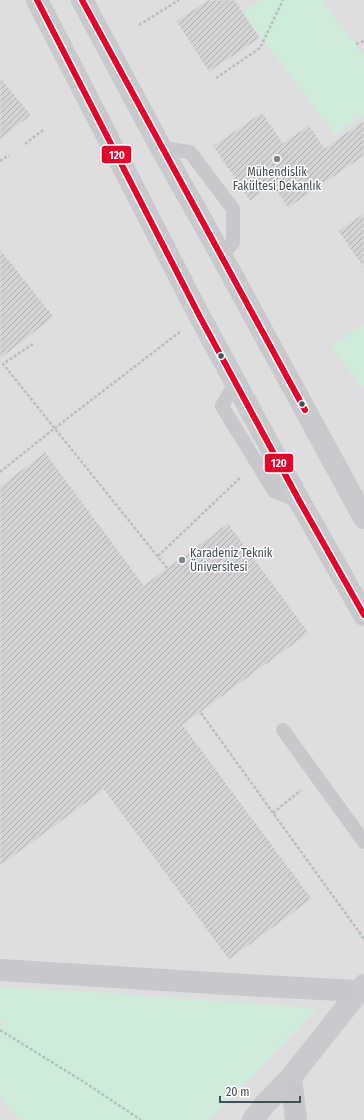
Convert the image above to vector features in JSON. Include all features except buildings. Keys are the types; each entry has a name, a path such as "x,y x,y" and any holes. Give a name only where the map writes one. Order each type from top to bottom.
{"street":[{"path":"37,0 200,317 300,502 364,615"},
{"path":"82,0 161,148 222,255 364,518"},
{"path":"0,970 238,985 362,988"},
{"path":"253,1120 264,1105 291,1077 362,988"},
{"path":"291,1077 296,1120"}],"lane":[{"path":"161,148 190,152 233,210 233,243 222,255"},
{"path":"235,382 222,406 274,491 300,502"},
{"path":"283,730 364,842"}],"path":[{"path":"139,25 178,0"},
{"path":"216,78 260,48 283,0"},
{"path":"356,44 364,41"},
{"path":"25,144 42,130"},
{"path":"0,161 9,155"},
{"path":"0,472 200,317"},
{"path":"33,344 3,364 167,568"},
{"path":"157,556 256,463"},
{"path":"201,713 364,939"},
{"path":"273,813 316,776"},
{"path":"0,1030 142,1120"}],"shaded area":[{"name":"Karadeniz Teknik Üniversitesi","path":"0,0 364,0 364,1120 0,1120"}],"green space":[{"path":"260,0 322,0 364,55 364,114 335,135 243,13"},
{"path":"364,322 364,389 331,348"},
{"path":"0,987 98,992 318,1008 210,1120 19,1120 0,1097 0,1026 3,1024 0,1021"}],"transit line":[{"name":"120","path":"37,0 200,317 300,502 364,615"},
{"name":"120","path":"82,0 305,410"}],"place":[{"name":"Mühendislik Fakültesi Dekanlık","path":"277,159"},
{"name":"Karadeniz Teknik Üniversitesi","path":"182,560"}]}
